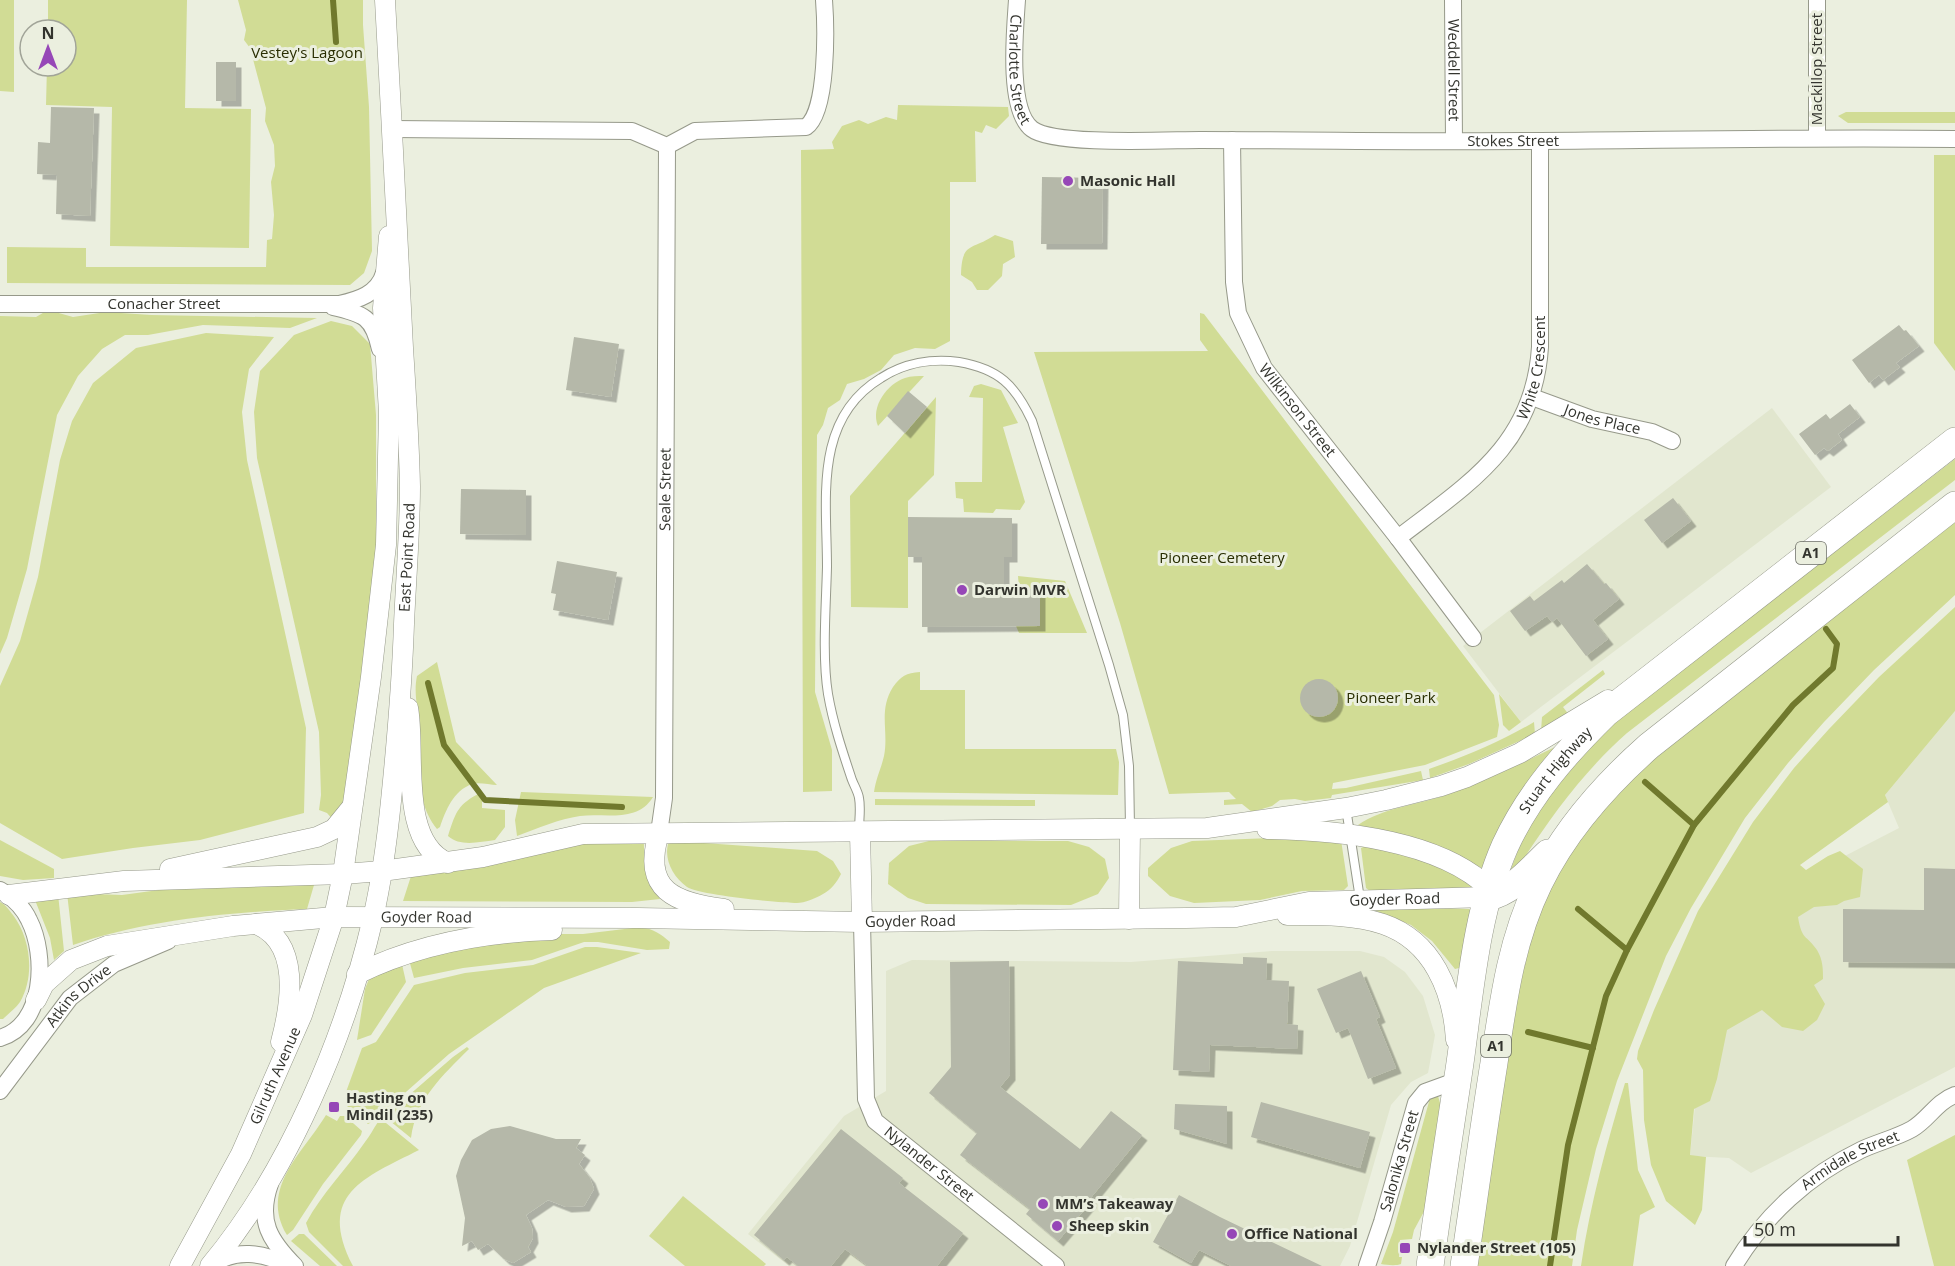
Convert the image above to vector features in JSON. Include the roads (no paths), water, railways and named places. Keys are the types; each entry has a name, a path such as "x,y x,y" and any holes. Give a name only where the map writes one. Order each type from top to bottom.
{"highway":[{"name":"Stuart Highway","path":"1430,1266 1470,988 1491,894 1505,846 1536,791 1558,763 1606,712 1955,441"},
{"name":"A1","path":"1464,1266 1510,966 1528,907 1566,836 1622,770 1649,746 1955,505"},
{"path":"1494,1064 1502,942 1501,915 1491,894 1511,886 1566,836"}],"street":[{"name":"East Point Road","path":"373,918 382,871 395,760 402,676 410,487 385,0"},
{"path":"392,129 632,131 667,146 695,131 798,129 810,124 816,114 822,90 825,48 824,0"},
{"name":"Charlotte Street","path":"1017,0 1014,50 1016,90 1022,114 1030,128 1046,136 1074,139"},
{"name":"Weddell Street","path":"1453,0 1454,141"},
{"name":"Mackillop Street","path":"1817,0 1817,137"},
{"name":"Stokes Street","path":"1074,139 1454,141 1817,137 1955,139"},
{"name":"Wilkinson Street","path":"1232,140 1234,282 1238,313 1246,332 1264,368 1398,538 1473,638"},
{"name":"White Crescent","path":"1398,538 1485,470 1501,451 1532,397 1540,347 1540,141"},
{"name":"Seale Street","path":"659,833 664,798 667,146"},
{"name":"East Point Road","path":"343,874 386,545 389,413 383,308 384,273 395,197"},
{"name":"Conacher Street","path":"0,304 327,305 350,302 366,296 377,288 384,273"},
{"name":"Conacher Street","path":"327,305 355,312 372,324 376,331 387,381"},
{"name":"Jones Place","path":"1532,397 1592,419 1652,432 1672,441"},
{"path":"1207,828 1346,808 1433,788 1496,765 1556,733 1667,664"},
{"path":"402,676 410,717 411,787 417,822 429,847 442,861 448,863"},
{"path":"124,881 316,837 334,829 352,807"},
{"path":"4,892 124,881 382,871 483,857 583,834 1207,828 1280,829 1349,834 1387,842 1439,858 1474,876 1491,894"},
{"path":"1129,919 1130,829"},
{"path":"860,832 862,922"},
{"path":"659,833 655,851 655,871 659,882 666,890 683,902 698,906 828,922"},
{"name":"Gilruth Avenue","path":"180,1266 236,1164 302,1015 334,917 343,874"},
{"path":"0,1050 19,1027 36,1000 40,965 34,930 25,913 4,892"},
{"name":"Goyder Road","path":"36,1000 44,984 71,960 115,944 255,924 334,917 638,918 862,922 1236,917 1309,902 1491,894"},
{"path":"1236,917 1310,915 1348,917 1383,924 1407,936 1433,961 1446,986 1455,1029 1458,1080"},
{"path":"210,1266 240,1228 277,1167 326,1063 357,974 373,918"},
{"path":"357,974 392,958 454,942 522,932 582,928 638,918"},
{"name":"Nylander Street","path":"862,922 866,1099 874,1121 1056,1266"},
{"path":"255,924 269,930 280,944 288,969 289,982 286,1020 257,1119"},
{"name":"Atkins Drive","path":"0,1091 70,998 114,964 185,933"},
{"path":"0,1038 19,1027"},
{"name":"Salonika Street","path":"1367,1266 1416,1103 1425,1092 1458,1080"},
{"name":"Armidale Street","path":"1734,1266 1768,1221 1804,1186 1859,1151 1912,1129 1942,1101 1955,1095"},
{"path":"277,1167 266,1199 265,1218 275,1244 295,1266"},
{"path":"210,1266 216,1261 250,1253 273,1258 288,1266"}],"lane":[{"path":"860,832 859,797 852,782 834,722 828,691 826,607 830,452 838,423 862,390 904,366 934,361 976,366 997,374 1014,389 1032,421 1123,715 1129,759 1130,829"},
{"path":"1346,808 1360,899"}],"waterway":[{"path":"333,0 336,42"},
{"path":"1550,1266 1568,1145 1606,996 1627,950 1694,825 1793,705 1833,668 1837,644 1826,629"},
{"path":"428,683 444,745 485,800 622,807"},
{"path":"1645,782 1694,825"},
{"path":"1578,909 1627,950"},
{"path":"1528,1032 1593,1048"}],"place":[{"name":"Masonic Hall","path":"1068,181"},
{"name":"Darwin MVR","path":"962,590"},
{"name":"Hasting on Mindil (235)","path":"334,1107"},
{"name":"MM’s Takeaway","path":"1043,1204"},
{"name":"Sheep skin","path":"1057,1226"},
{"name":"Office National","path":"1232,1234"},
{"name":"Nylander Street (105)","path":"1405,1248"}],"park label":[{"name":"Vestey's Lagoon","path":"307,53"},
{"name":"Pioneer Cemetery","path":"1222,558"},
{"name":"Pioneer Park","path":"1391,698"}]}
